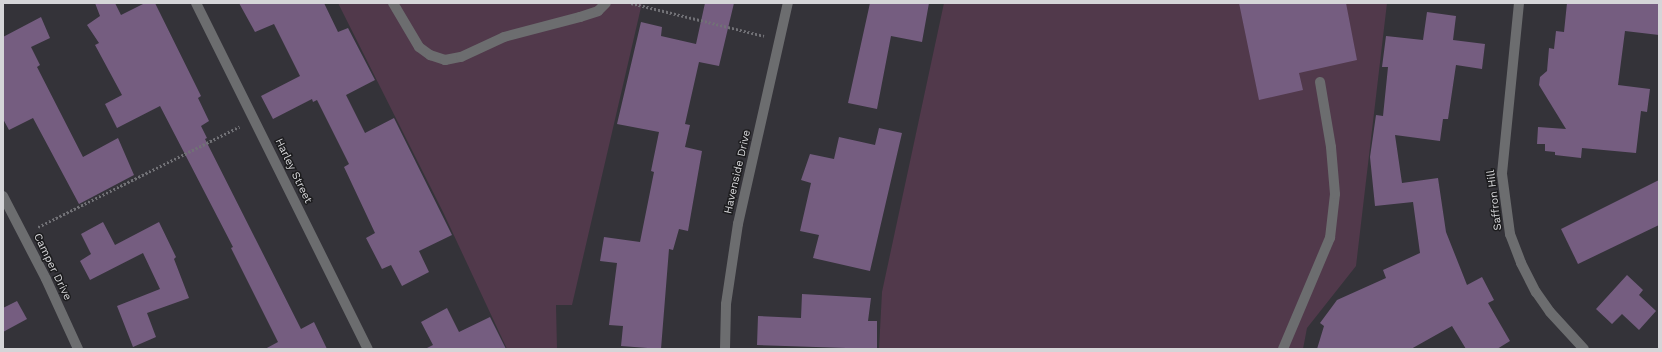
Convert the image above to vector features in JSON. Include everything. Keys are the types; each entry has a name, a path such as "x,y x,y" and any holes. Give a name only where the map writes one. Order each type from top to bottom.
{"street":[{"name":"Harley Street","path":"196,3 368,349"},
{"path":"393,3 419,47 430,55 444,60 461,57 504,37 598,11 606,3"},
{"name":"Havenside Drive","path":"725,349 726,304 730,270 788,3"},
{"name":"Saffron Hill","path":"1519,3 1502,174 1510,234 1536,292 1550,312 1584,349"},
{"path":"1283,349 1330,238 1335,194 1331,147 1320,82"},
{"name":"Camper Drive","path":"3,196 78,349"}],"path":[{"path":"631,3 780,40"},
{"path":"23,235 219,139 254,119"}],"shaded area":[{"path":"338,3 642,3 572,305 556,305 557,349 507,349 443,212"},
{"path":"944,3 1387,3 1356,266 1307,328 1303,349 879,349 882,292"}],"building":[{"path":"95,3 115,3 121,15 145,3 155,3 201,96 198,98 209,121 201,126 207,138 205,139 301,329 314,322 327,349 265,349 278,342 231,248 233,247 160,106 117,128 105,104 122,95 95,45 99,43 87,25 100,16"},
{"path":"239,3 324,3 338,32 348,28 375,80 346,95 365,133 394,118 452,235 419,251 429,272 402,286 391,265 382,269 366,238 375,233 344,167 349,164 317,100 313,102 312,99 273,119 261,96 300,76 274,24 255,32"},
{"path":"705,3 734,3 719,66 699,62 685,124 690,125 685,147 702,151 688,231 679,229 673,250 669,249 661,349 621,346 623,326 609,325 617,263 600,261 604,237 640,242 654,172 651,171 659,132 617,124 641,22 662,27 661,36 696,44"},
{"path":"870,3 929,3 922,42 891,36 877,109 848,103"},
{"path":"1239,3 1346,3 1357,60 1299,73 1303,90 1259,100"},
{"path":"1567,3 1659,3 1659,35 1625,31 1618,85 1650,89 1647,112 1641,111 1636,153 1582,148 1581,158 1555,155 1555,152 1545,151 1545,144 1537,144 1538,127 1566,129 1539,85 1540,77 1547,71 1549,48 1554,49 1556,31 1564,32"},
{"path":"1427,12 1456,16 1453,40 1485,44 1482,69 1456,65 1448,119 1443,119 1440,141 1395,135 1402,183 1438,178 1446,232 1467,285 1482,277 1494,300 1488,303 1510,341 1497,349 1466,349 1452,326 1411,349 1317,349 1324,326 1320,323 1337,300 1386,278 1383,270 1420,253 1413,202 1375,206 1370,157 1376,115 1383,116 1388,67 1382,67 1386,36 1423,40"},
{"path":"41,17 50,38 31,47 40,65 37,67 83,157 118,138 134,175 79,204 33,118 9,130 3,119 3,37"},
{"path":"879,128 902,133 870,271 813,258 819,235 800,231 811,183 801,180 810,154 834,159 839,137 875,145"},
{"path":"1659,180 1659,225 1578,264 1561,229"},
{"path":"103,222 115,245 159,222 176,257 174,259 189,298 147,313 156,337 133,347 117,306 160,289 143,253 90,280 80,261 91,254 81,234"},
{"path":"1627,275 1643,290 1639,295 1656,311 1639,330 1622,314 1612,324 1596,309"},
{"path":"802,294 871,298 868,321 877,321 877,349 757,345 758,316 801,318"},
{"path":"17,301 27,319 3,332 3,308"},
{"path":"447,308 459,332 490,317 506,349 425,349 433,345 421,322"}]}
